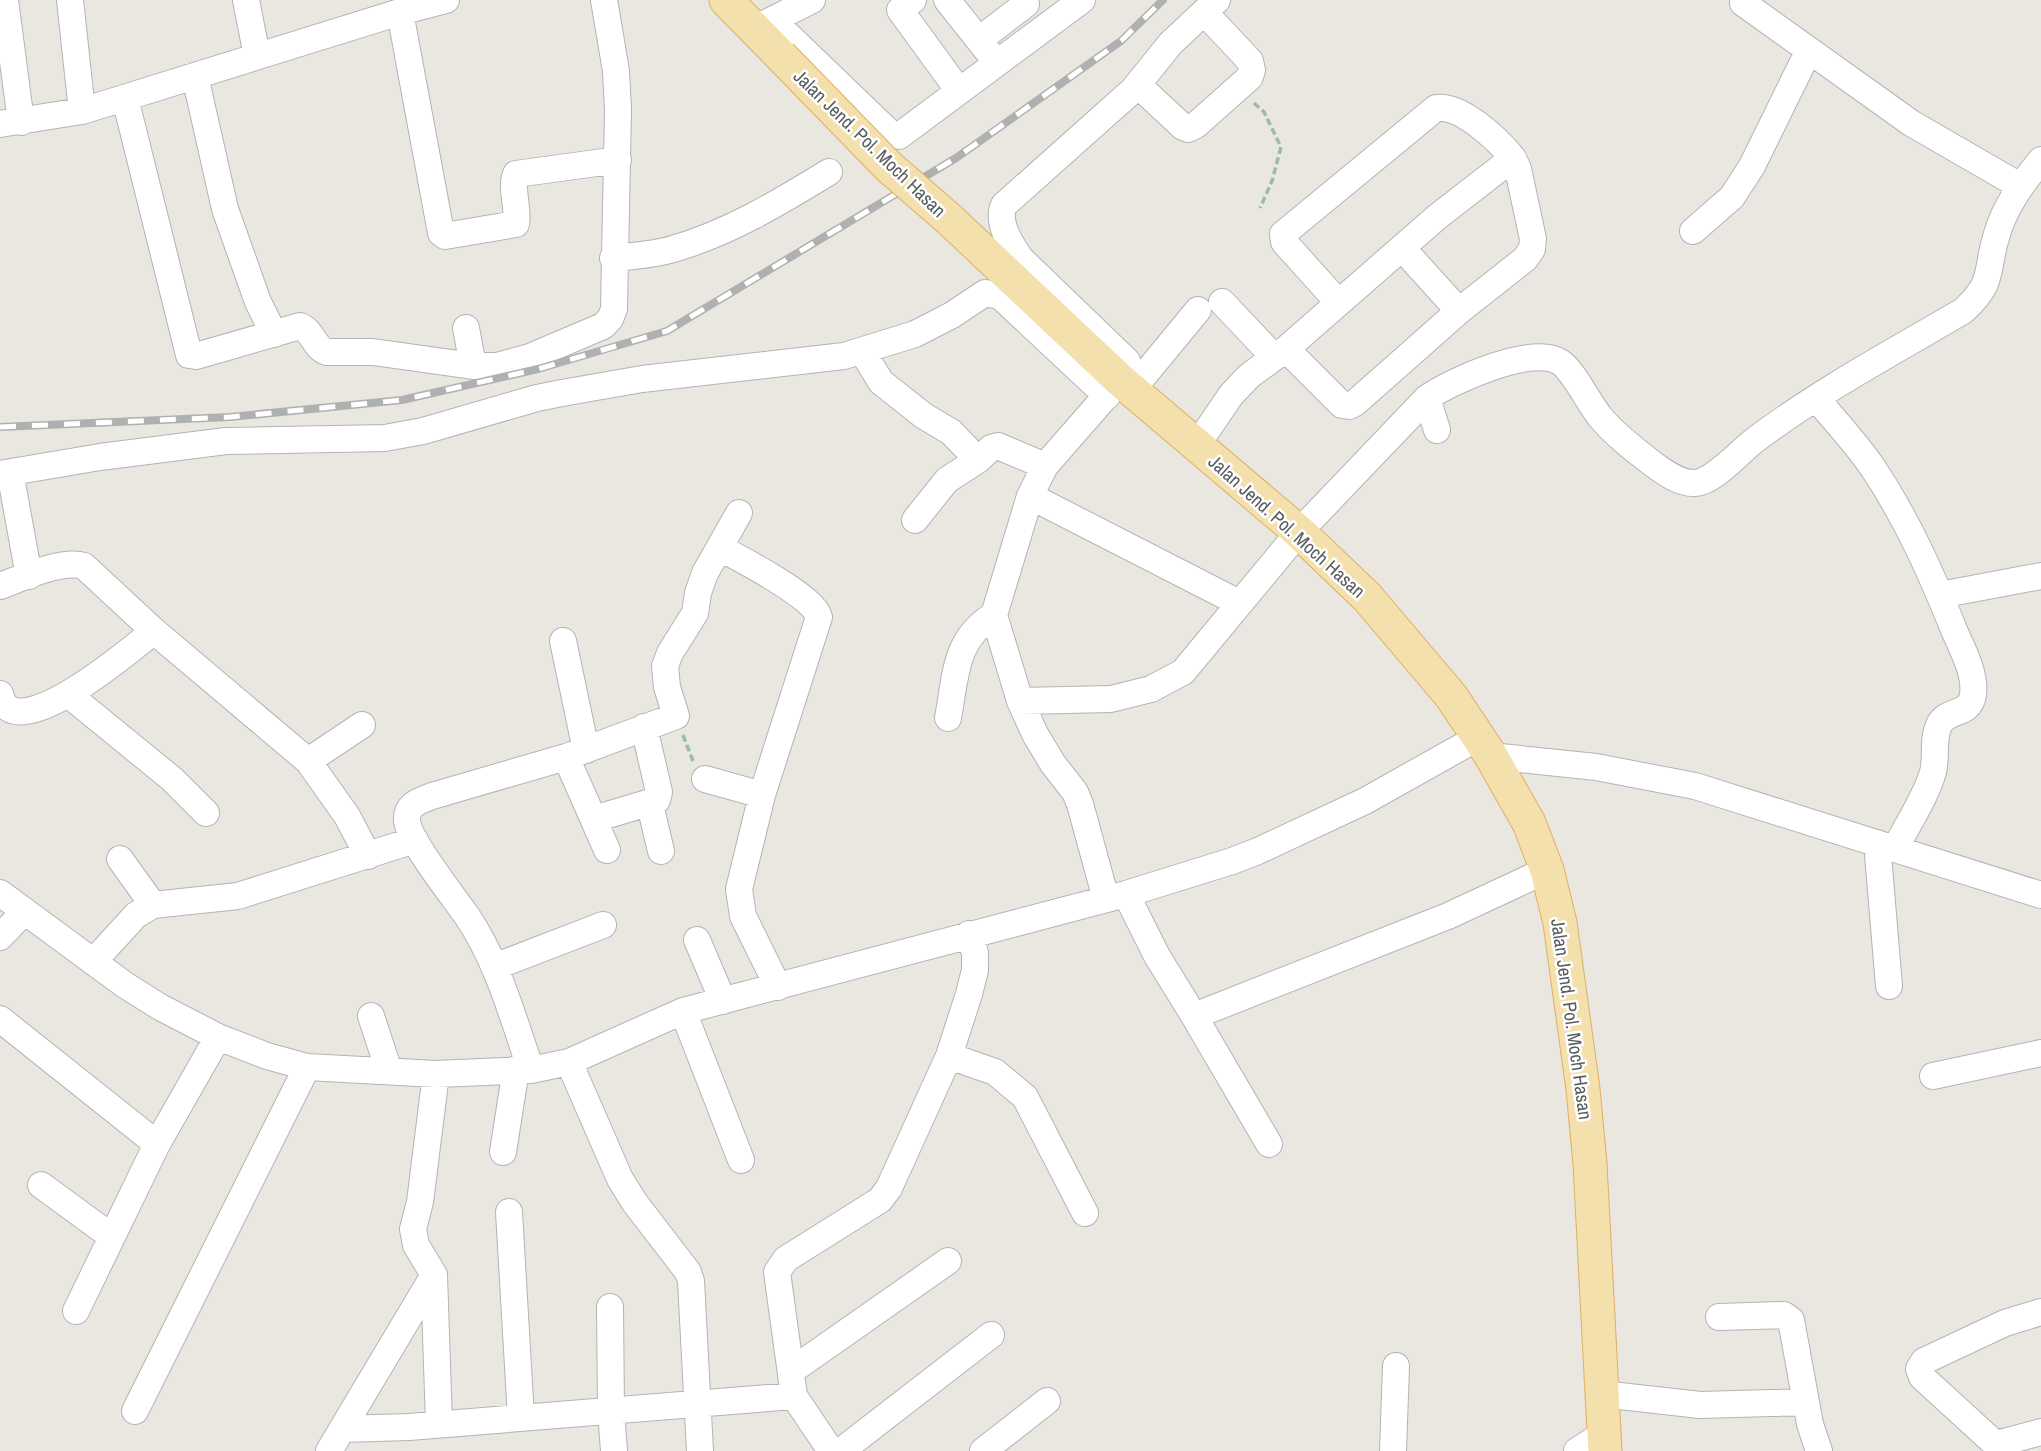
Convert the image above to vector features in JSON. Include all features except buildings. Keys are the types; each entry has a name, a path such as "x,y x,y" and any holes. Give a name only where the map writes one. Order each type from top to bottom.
{"main road":[{"name":"Jalan Jend. Pol. Moch Hasan","path":"726,0 770,40 888,166 949,219 1120,388 1197,445 1300,532 1367,597 1451,696 1485,747 1529,823 1547,870 1567,962 1583,1089 1602,1394 1595,1445"}],"street":[{"path":"5,0 11,123 82,111 402,7 446,0"},
{"path":"70,0 82,111"},
{"path":"246,0 257,56"},
{"path":"125,98 189,355 196,356 300,326 312,335 323,352 373,352 473,366 507,364 603,326 614,309 613,258 618,160 616,71 604,0"},
{"path":"770,40 812,0"},
{"path":"947,0 997,63"},
{"path":"770,40 787,34 891,134 899,136 1082,0"},
{"path":"979,40 1029,1"},
{"path":"902,3 959,91"},
{"path":"1743,3 1911,123 2020,186"},
{"path":"1120,388 1127,359 1021,259 1012,246 1001,218 1004,205 1138,85 1171,43 1210,6 1250,61 1252,70 1250,78 1188,129 1138,85"},
{"path":"402,7 428,172 441,233 445,236 516,224 516,174 618,160"},
{"path":"1693,231 1732,197 1752,166 1808,52"},
{"path":"195,76 225,209 258,302 274,334"},
{"path":"1269,1144 1157,956 1116,897 1075,792 1053,764 1020,701 994,615 1030,496 1045,466 1120,388 1210,306 1279,353 1342,405 1349,406 1459,311 1525,259 1532,249 1533,239 1518,169 1513,158 1486,130 1451,110 1436,108 1283,234 1284,242 1338,302"},
{"path":"1197,445 1231,395 1249,376 1513,158"},
{"path":"1020,701 1111,699 1151,689 1183,672 1300,532 1426,398 1480,370 1532,357 1553,358 1563,363 1601,418 1633,449 1674,478 1695,483 1708,479 1755,440 1816,397 1963,311 1989,277 1996,235 2020,186 2041,160"},
{"path":"613,258 659,252 698,240 773,207 829,172"},
{"path":"1402,248 1459,311"},
{"path":"29,576 5,473 100,457 226,441 385,438 423,432 562,393 642,379 844,356 915,334 990,292 1000,296 1120,388"},
{"path":"466,328 473,366"},
{"path":"862,351 881,382 951,432 978,460"},
{"path":"1816,397 1872,467 1906,523 1940,594 1970,670 1973,695 1965,710 1945,718 1940,723 1935,738 1936,757 1932,774 1886,846 1889,986"},
{"path":"1426,398 1437,430"},
{"path":"915,520 947,480 991,448 998,446 1045,466"},
{"path":"1030,496 1239,603"},
{"path":"503,1152 524,1070 494,967 469,919 415,840 407,822 407,813 413,805 432,796 576,754 676,716 667,687 665,666 695,613 705,573 739,513"},
{"path":"720,548 778,580 818,611 819,617 762,795 739,888 739,904 743,916 778,987"},
{"path":"0,586 64,565 84,566 154,631 308,761 347,816 369,856"},
{"path":"1940,594 2041,576"},
{"path":"948,718 960,654 977,626 994,615"},
{"path":"0,694 7,708 25,711 69,695 154,631"},
{"path":"563,641 576,754 594,819 607,849"},
{"path":"69,695 172,779 206,813"},
{"path":"308,761 362,725"},
{"path":"594,819 657,800 659,792 644,727"},
{"path":"0,893 93,962 160,1007 218,1037 267,1056 307,1067 436,1074 524,1070 569,1062 683,1011 1116,897 1258,851 1485,747 1695,786 2041,895"},
{"path":"705,779 762,795"},
{"path":"651,802 661,851"},
{"path":"93,962 136,915 153,905 238,896 415,840"},
{"path":"120,859 153,905"},
{"path":"1194,1016 1448,916 1547,870"},
{"path":"0,937 25,911"},
{"path":"494,967 603,925"},
{"path":"831,1451 792,1384 778,1269 786,1259 884,1195 949,1056 975,970 975,953 970,934"},
{"path":"697,940 723,1002"},
{"path":"683,1011 741,1160"},
{"path":"371,1016 388,1071"},
{"path":"5,1033 157,1144"},
{"path":"76,1311 157,1144 218,1037"},
{"path":"1933,1076 2041,1053"},
{"path":"949,1056 995,1072 1025,1097 1084,1213"},
{"path":"569,1062 620,1180 688,1272 691,1281 700,1451"},
{"path":"135,1411 307,1067"},
{"path":"436,1074 420,1202 413,1229 416,1245 434,1275 439,1424"},
{"path":"41,1185 112,1237"},
{"path":"509,1212 521,1418"},
{"path":"343,1429 411,1439 439,1424 698,1403 792,1384 948,1261"},
{"path":"329,1451 434,1275"},
{"path":"610,1307 614,1451"},
{"path":"2041,1312 2006,1323 1924,1361 1919,1369 1922,1377 1992,1441 2000,1443 2041,1432"},
{"path":"1719,1317 1784,1315 1789,1318 1810,1423 1819,1451"},
{"path":"841,1451 991,1335"},
{"path":"1393,1451 1396,1366"},
{"path":"1602,1394 1700,1405 1806,1402"},
{"path":"983,1451 1047,1401"}],"path":[{"path":"1238,87 1264,112 1281,147 1272,181 1260,208"},
{"path":"676,716 697,772 705,779"}],"railway":[{"path":"0,427 230,417 402,400 538,369 667,331 956,158 1121,41 1163,0"}]}
